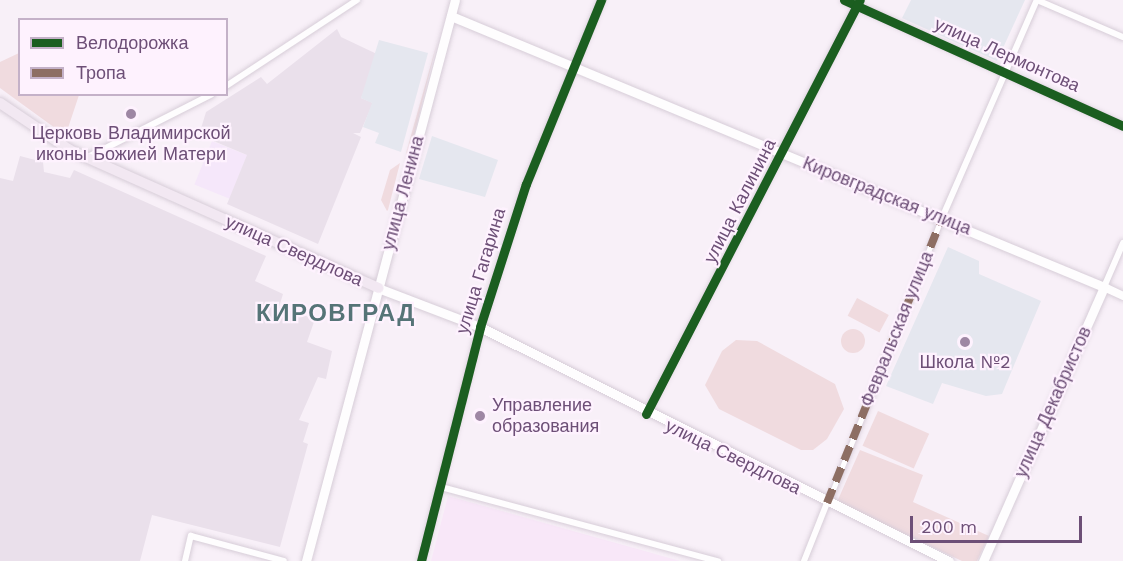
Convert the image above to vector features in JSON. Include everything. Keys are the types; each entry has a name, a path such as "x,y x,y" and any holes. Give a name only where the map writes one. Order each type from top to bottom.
{"main road":[{"name":"улица Ленина","path":"306,561 455,0"},
{"name":"Кировградская улица","path":"451,16 1104,287"},
{"name":"улица Свердлова","path":"0,103 86,158 378,288 480,327 646,414 949,561"},
{"name":"улица Декабристов","path":"983,561 1104,287"}],"street":[{"path":"228,85 357,0"},
{"name":"улица Гагарина","path":"421,561 480,327 526,184 601,0"},
{"name":"улица Лермонтова","path":"844,0 859,3 1123,126"},
{"path":"1037,0 1123,37"},
{"name":"Февральская улица","path":"804,561 942,218 1037,0"},
{"name":"улица Калинина","path":"646,414 859,3"},
{"path":"86,158 208,96"},
{"name":"улица Декабристов","path":"1104,287 1123,243"},
{"name":"Кировградская улица","path":"1104,287 1123,296"},
{"path":"441,487 718,561"},
{"path":"185,561 191,536 284,561"}],"shaded area":[{"path":"911,0 1025,0 997,61 902,18"},
{"path":"337,29 341,37 379,55 361,98 373,103 360,133 353,133 361,137 318,244 227,204 247,155 199,135 206,112 261,77 267,84"},
{"path":"379,40 428,53 401,152 375,143 379,133 363,127 372,103 361,98"},
{"path":"437,43 410,152 407,155 406,153"},
{"path":"18,53 18,96 79,96 67,131 55,128 0,88 0,62"},
{"path":"432,136 498,160 485,197 419,179"},
{"path":"212,141 247,155 230,199 194,185"},
{"path":"20,156 43,162 44,172 70,178 74,170 266,256 255,281 283,294 279,307 315,319 307,342 332,351 326,379 318,377 299,420 309,423 303,442 308,444 280,547 152,515 140,561 0,561 0,178 13,181"},
{"path":"400,163 387,211 381,200 390,170"},
{"name":"Школа №2","path":"948,247 979,261 979,274 1041,301 1002,394 986,396 942,383 933,404 886,386"},
{"path":"857,298 889,315 879,333 848,316"},
{"path":"853,329 858,330 864,336 864,346 858,352 853,353 848,352 842,346 841,341 842,336 848,330"},
{"path":"736,340 757,341 835,384 844,409 827,439 813,450 801,450 719,409 705,385 722,351"},
{"path":"878,411 929,434 914,468 863,446"},
{"path":"860,450 923,475 913,502 989,536 977,561 962,561 837,502"},
{"path":"448,496 680,561 431,561"}],"marked path":[{"path":"827,503 942,218"}],"cycle path":[{"path":"421,561 480,327 526,184 601,0"},
{"path":"844,0 1123,126"},
{"path":"646,414 860,0"}],"place":[{"name":"Церковь Владимирской иконы Божией Матери","path":"131,114"},
{"name":"Школа №2","path":"965,342"},
{"name":"Управление образования","path":"480,416"}],"district":[{"name":"КИРОВГРАД","path":"336,314"}]}
